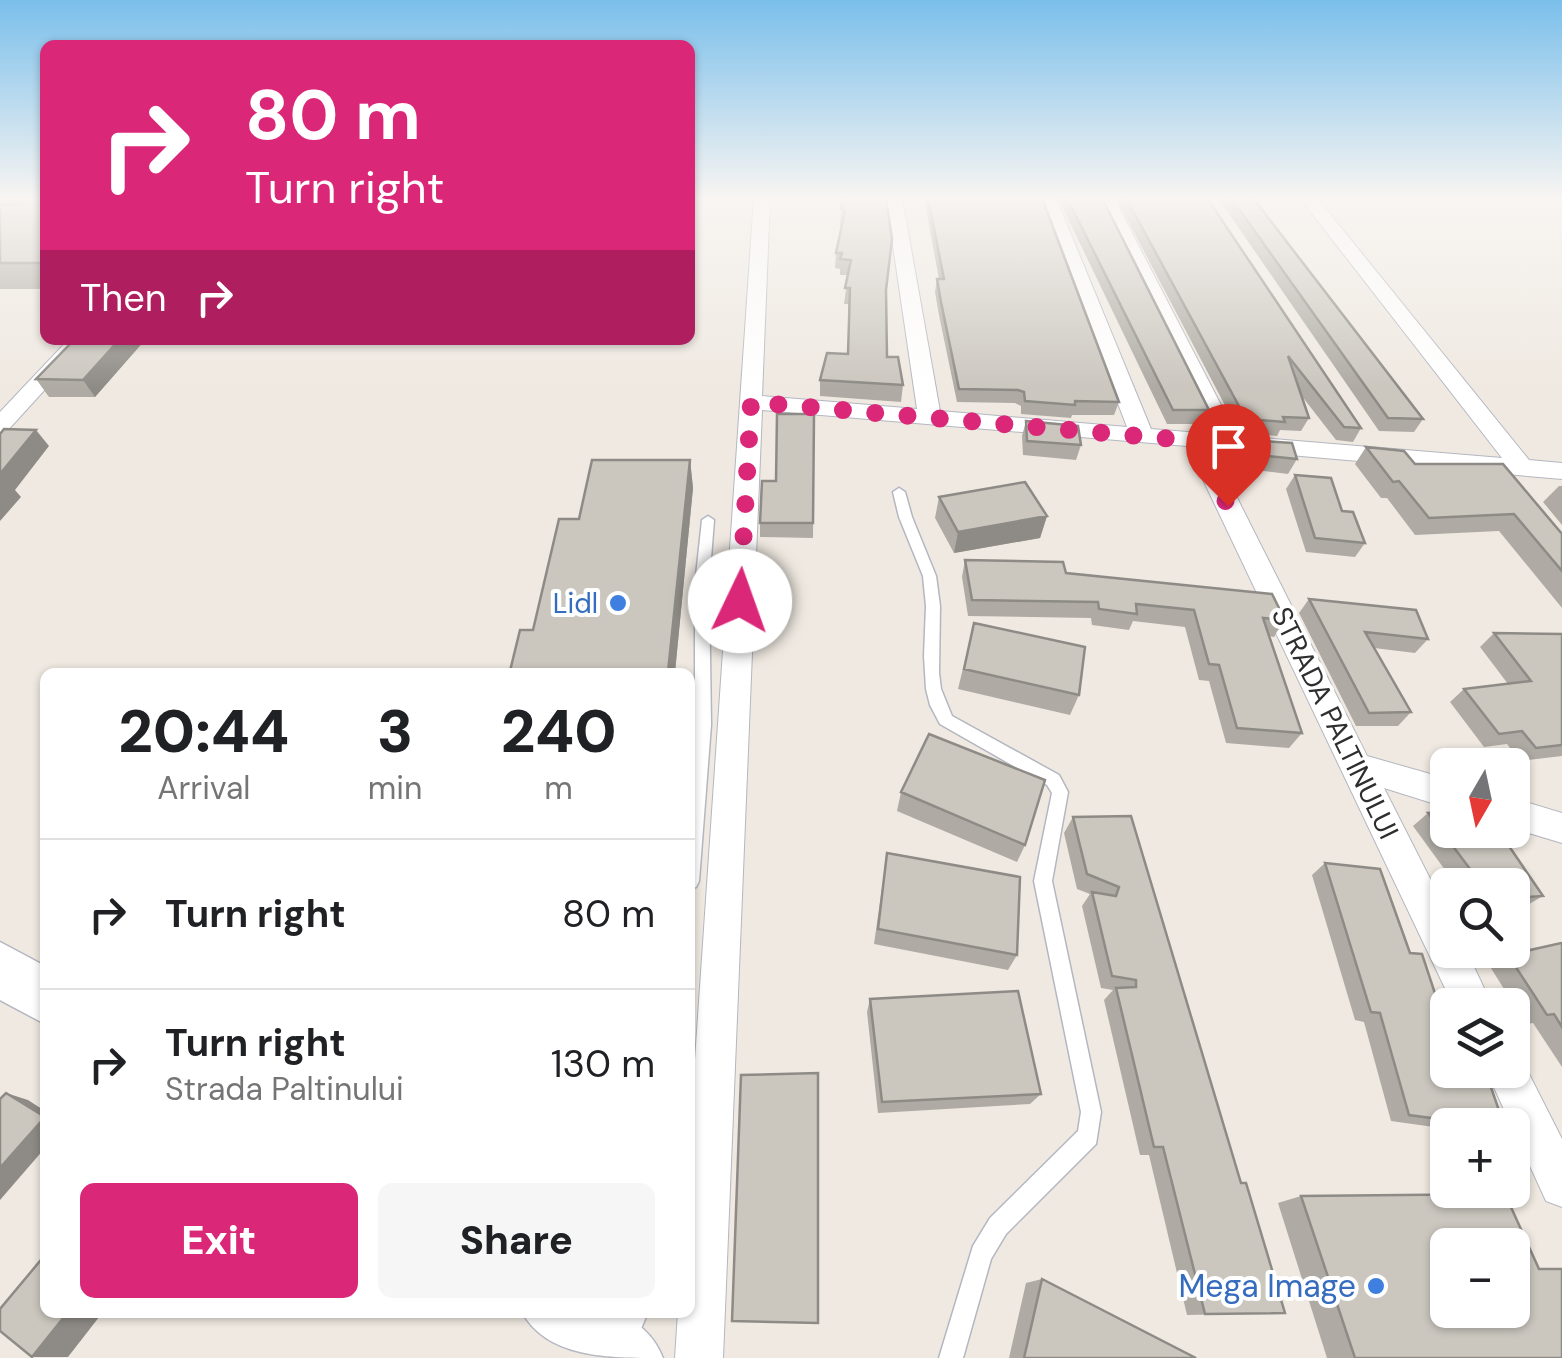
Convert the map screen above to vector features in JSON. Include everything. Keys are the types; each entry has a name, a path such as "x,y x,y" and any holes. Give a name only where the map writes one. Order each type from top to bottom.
{"main road":[{"path":"0,969 40,994"},
{"path":"570,1318 628,1341"}],"street":[{"path":"699,1358 759,261"},
{"path":"904,261 930,418"},
{"path":"1072,261 1143,437"},
{"path":"1137,261 1229,444"},
{"path":"1358,261 1522,468"},
{"path":"0,398 51,345"},
{"path":"0,424 75,345"},
{"path":"751,402 1229,444 1372,447 1562,471"},
{"name":"STRADA PALTINULUI","path":"1196,441 1466,988"},
{"path":"1493,465 1520,498"},
{"path":"1356,766 1430,789"},
{"path":"1530,819 1562,828"},
{"path":"1515,1088 1562,1184"}],"lane":[{"path":"900,492 933,592 931,679 937,707 946,720 1054,780 1060,792 1043,880 1092,1112 1088,1136 998,1226 981,1254 951,1358"},
{"path":"695,821 703,725 702,585 708,520"}],"building":[{"path":"0,261 40,261 40,263"},
{"path":"851,261 889,261 887,357 898,357 903,385 820,380 827,353 848,354 850,288 845,288"},
{"path":"941,261 1066,261 1119,402 1075,401 1075,405 1025,401 1024,392 1018,390 959,389 937,279 944,279"},
{"path":"1099,261 1134,261 1209,410 1173,410"},
{"path":"1160,261 1249,261 1361,428 1344,427 1288,356 1309,418 1283,417 1285,422 1246,419"},
{"path":"1276,261 1302,261 1423,419 1388,418"},
{"path":"69,345 114,345 83,380 36,379"},
{"path":"777,414 814,414 813,523 760,523 762,481 776,481"},
{"path":"1026,421 1078,426 1081,445 1027,441"},
{"path":"4,429 36,430 0,474 0,434"},
{"path":"1236,439 1292,443 1297,459 1239,453"},
{"path":"1366,447 1404,451 1415,464 1503,464 1562,534 1562,571 1514,514 1429,518 1399,481 1393,482"},
{"name":"Lidl","path":"592,460 690,460 668,668 511,668 520,630 533,630 559,519 579,519"},
{"path":"1295,475 1331,478 1342,511 1353,512 1365,543 1315,538"},
{"path":"1025,482 1047,516 958,532 939,497"},
{"path":"965,560 1063,562 1066,573 1272,594 1285,620 1263,618 1302,733 1237,728 1219,665 1209,664 1194,610 1136,604 1137,614 1099,609 1098,602 972,600"},
{"path":"1309,599 1416,610 1428,639 1365,632 1411,712 1369,713"},
{"path":"974,623 1085,647 1079,695 964,669"},
{"path":"1494,633 1562,634 1562,745 1536,748 1522,731 1499,734 1464,689 1531,681"},
{"path":"929,734 1045,780 1025,845 901,792"},
{"path":"1131,816 1241,1183 1246,1183 1285,1313 1205,1314 1163,1147 1154,1147 1116,988 1136,987 1136,980 1112,976 1092,892 1116,896 1119,887 1087,874 1073,817"},
{"path":"1454,848 1510,848 1524,868 1469,868"},
{"path":"887,853 1020,877 1017,955 878,929"},
{"path":"1325,863 1380,869 1410,953 1422,954 1433,988 1430,988 1430,1088 1491,1088 1498,1108 1430,1108 1430,1118 1409,1115 1380,1013 1371,1012"},
{"path":"1530,877 1543,896 1530,897"},
{"path":"1562,944 1562,1027 1554,1014 1547,1015 1516,968 1530,968 1530,950"},
{"path":"1018,991 1041,1094 882,1102 870,999"},
{"path":"818,1073 818,1323 732,1321 741,1075"},
{"path":"6,1093 40,1114 40,1123 0,1168 0,1099"},
{"name":"Mega Image","path":"1430,1195 1430,1208 1511,1208 1520,1228 1430,1228 1430,1328 1530,1328 1530,1249 1539,1269 1562,1269 1562,1358 1355,1358 1301,1196"},
{"path":"40,1261 40,1318 63,1318 32,1357 0,1331 0,1309"},
{"path":"1042,1279 1196,1358 1024,1358"}],"place":[{"name":"Lidl","path":"618,603"},
{"name":"Mega Image","path":"1376,1286"}],"route":[{"path":"740,601 751,402 1196,441 1228,506"}]}
